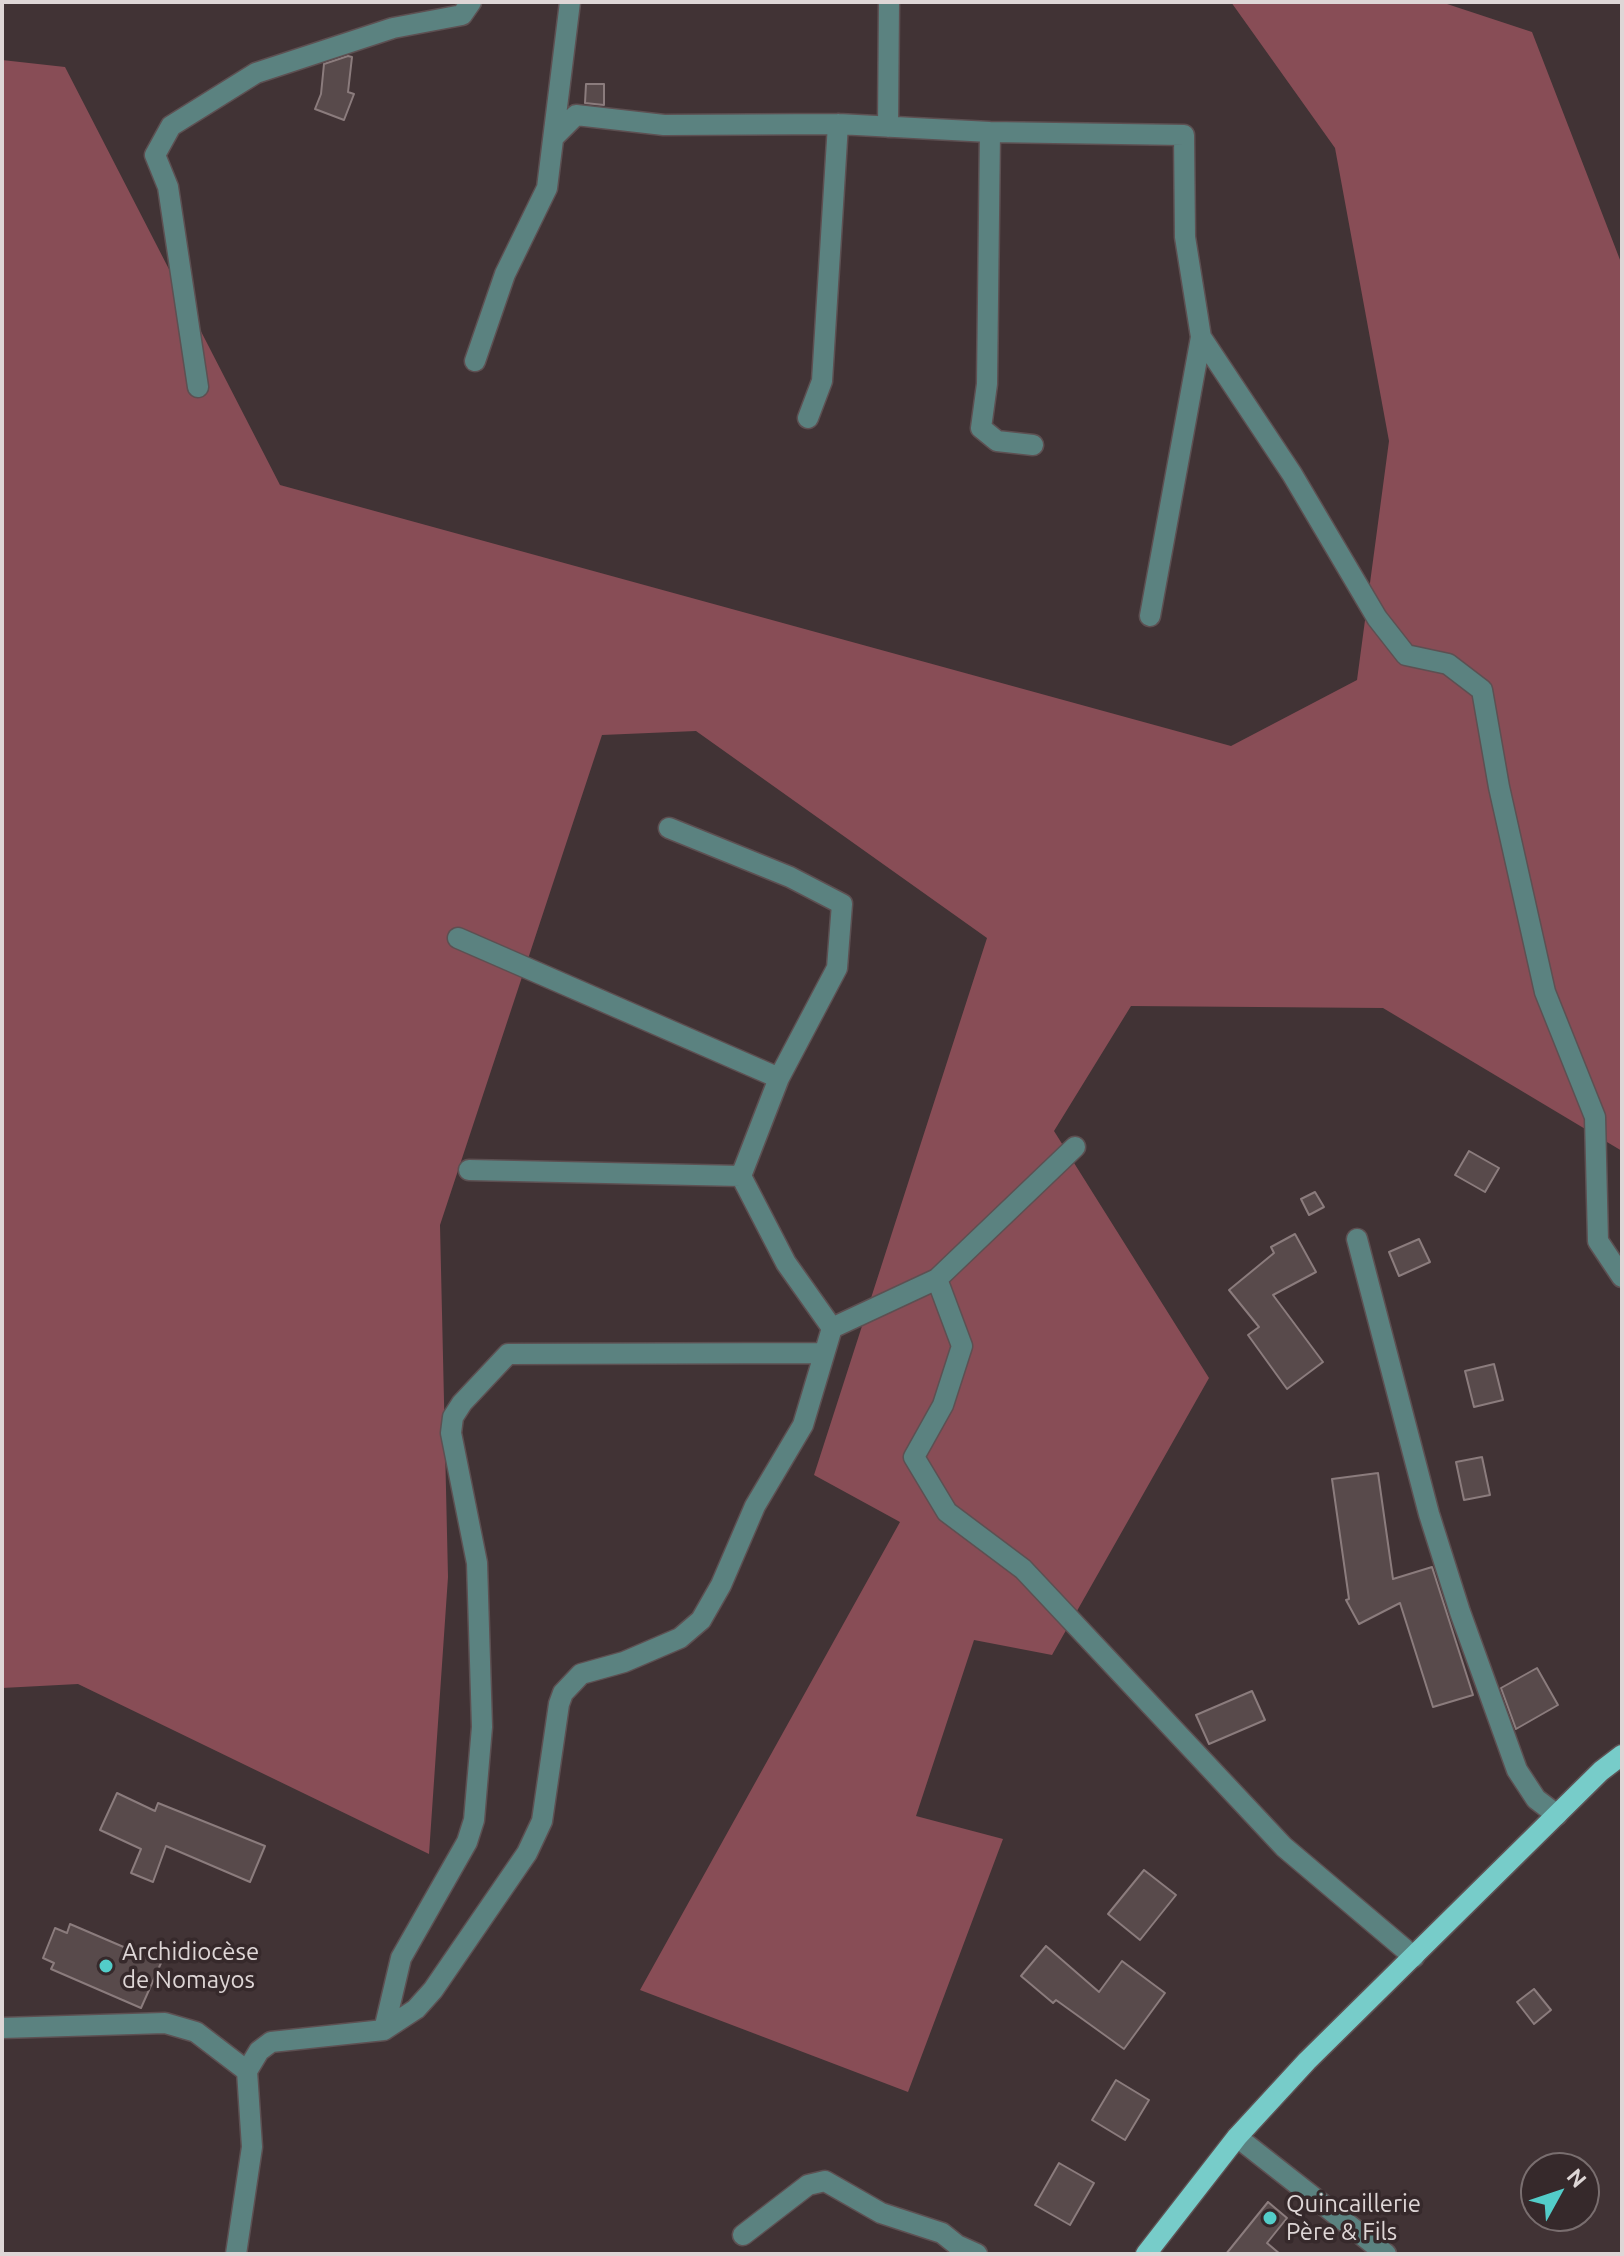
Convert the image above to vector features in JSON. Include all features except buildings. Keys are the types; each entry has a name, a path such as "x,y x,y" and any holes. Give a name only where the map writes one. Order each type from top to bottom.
{"main road":[{"path":"1146,2254 1237,2137 1307,2061 1622,1755"}],"street":[{"path":"198,387 168,187 155,155 171,126 256,73 393,28 462,15 471,2"},
{"path":"475,361 505,274 547,188 570,2"},
{"path":"888,127 889,2"},
{"path":"555,136 576,115 664,125 838,124 990,132 1184,135 1185,237 1201,337 1150,616"},
{"path":"808,418 822,381 838,124"},
{"path":"990,132 987,384 981,428 997,441 1033,445"},
{"path":"1201,337 1292,474 1377,618 1406,655 1448,664 1482,690 1499,787 1545,992 1595,1117 1598,1241 1622,1277"},
{"path":"669,828 790,877 842,904 837,968 779,1078 741,1176 786,1263 832,1328"},
{"path":"458,938 779,1078"},
{"path":"236,2254 252,2147 247,2071 259,2051 271,2042 384,2030 416,2009 433,1990 527,1853 542,1821 563,1693 581,1674 624,1662 680,1638 701,1620 721,1585 755,1506 803,1425 832,1328 937,1279 1075,1147"},
{"path":"469,1170 741,1176"},
{"path":"1357,1239 1429,1514 1460,1612 1517,1770 1536,1799 1557,1815"},
{"path":"937,1279 962,1346 943,1405 914,1457 947,1512 1023,1569 1284,1847 1414,1957"},
{"path":"384,2030 401,1958 467,1842 474,1820 482,1727 477,1563 451,1433 453,1417 462,1403 508,1354 824,1353"},
{"path":"2,2028 165,2023 196,2032 247,2071"},
{"path":"1237,2137 1386,2254"},
{"path":"743,2235 808,2185 825,2181 881,2213 942,2233 957,2245 977,2254"}],"shaded area":[{"path":"1231,2 1441,2 1532,32 1622,265 1622,1151 1383,1008 1131,1006 1054,1131 1209,1378 1052,1655 974,1640 916,1816 1003,1839 908,2092 640,1990 900,1522 814,1475 987,938 696,731 602,735 440,1225 448,1577 429,1854 78,1684 2,1688 2,60 65,67 280,485 1231,746 1357,680 1389,441 1335,148"}],"place":[{"name":"Archidiocèse de Nomayos","path":"106,1966"},
{"name":"Quincaillerie Père & Fils","path":"1270,2218"}]}
